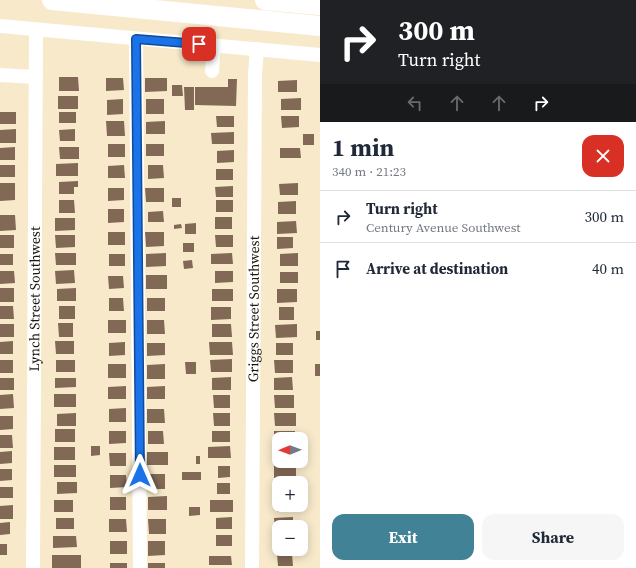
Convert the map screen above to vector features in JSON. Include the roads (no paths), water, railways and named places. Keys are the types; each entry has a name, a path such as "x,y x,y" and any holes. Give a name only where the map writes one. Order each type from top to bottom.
{"highway":[{"path":"52,0 320,26"},
{"path":"265,0 320,5"}],"street":[{"path":"0,26 320,55"},
{"name":"Lynch Street Southwest","path":"33,568 36,30"},
{"path":"136,39 140,568"},
{"path":"212,71 214,46"},
{"name":"Griggs Street Southwest","path":"252,568 255,74 257,49"},
{"path":"0,75 36,76"}]}
